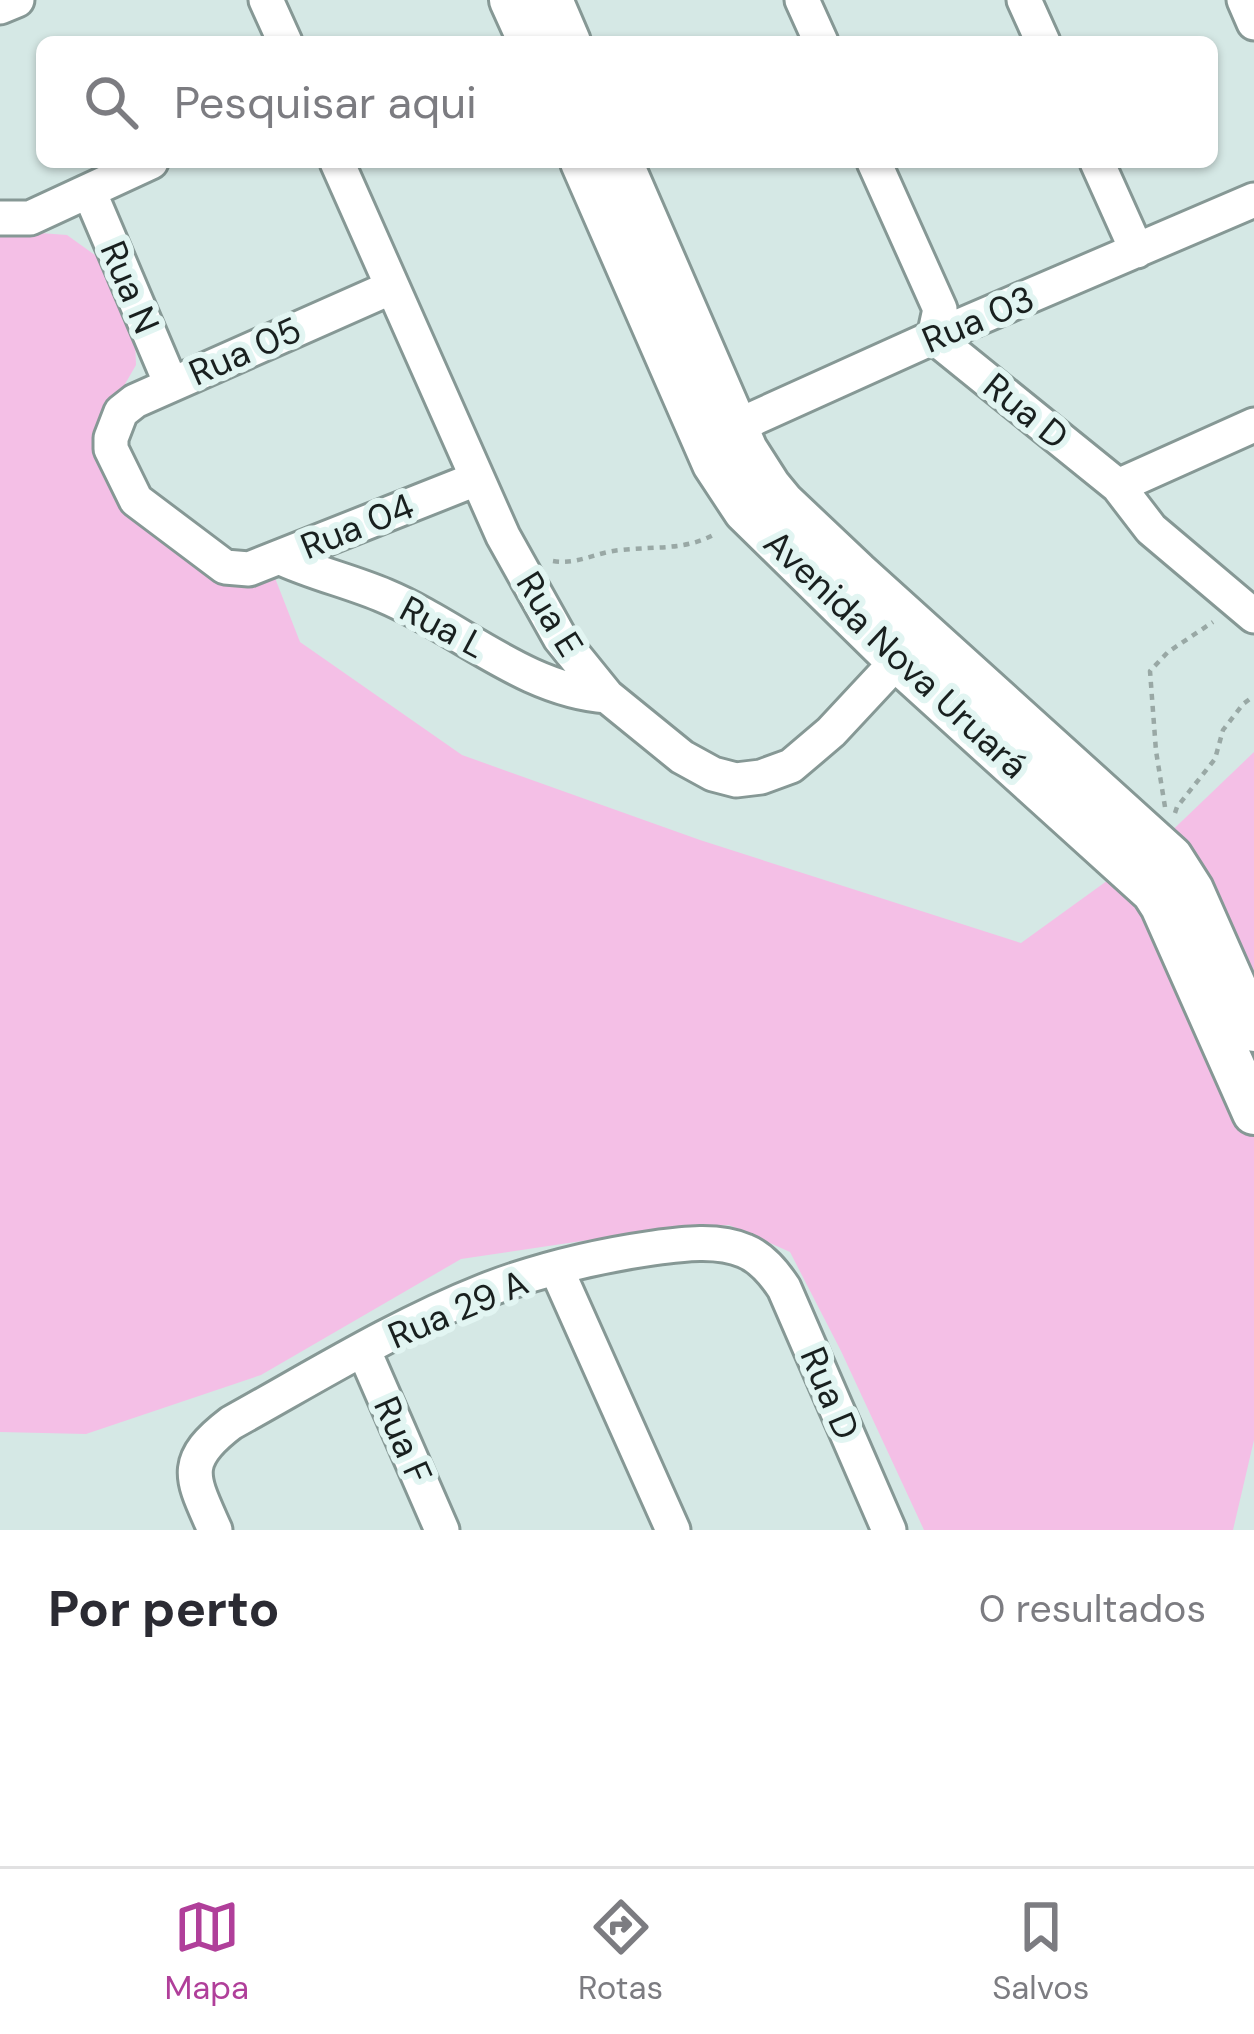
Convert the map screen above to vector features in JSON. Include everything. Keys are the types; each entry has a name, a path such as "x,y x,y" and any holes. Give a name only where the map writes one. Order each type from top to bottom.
{"street":[{"path":"0,7 17,0"},
{"path":"512,0 527,36"},
{"path":"551,0 566,36"},
{"path":"802,0 818,36"},
{"path":"1024,0 1040,36"},
{"path":"1244,0 1254,23"},
{"path":"0,218 30,218 138,168"},
{"name":"Rua E","path":"340,168 503,536 560,638 607,696 682,757 713,774 736,780 760,777 790,766 831,731 910,647"},
{"name":"Avenida Nova Uruará","path":"585,168 719,434 756,467 910,647 1154,892 1254,1113"},
{"name":"Avenida Nova Uruará","path":"623,168 719,434 728,489 745,511 910,647 1164,839 1254,1030"},
{"path":"877,168 940,309 934,337"},
{"path":"1100,168 1137,251"},
{"name":"Rua N","path":"89,191 171,384"},
{"name":"Rua 03","path":"719,434 1254,200"},
{"name":"Rua 05","path":"238,570 224,567 136,500 111,449 122,412 171,384 390,288"},
{"name":"Rua D","path":"934,337 1118,486 1151,529 1250,612"},
{"path":"1118,486 1254,425"},
{"name":"Rua 04","path":"238,570 476,479"},
{"name":"Rua L","path":"279,557 385,596 537,678 607,696"},
{"name":"Rua 29 A","path":"215,1530 194,1473 202,1450 232,1423 423,1318 487,1290 622,1252 710,1244 744,1250 762,1262"},
{"name":"Rua D","path":"762,1262 791,1304 889,1530"},
{"path":"556,1268 673,1530"},
{"name":"Rua F","path":"364,1351 442,1530"}],"path":[{"path":"503,536 540,560 566,563 619,550 699,543 745,511"},
{"path":"1164,839 1150,671 1210,623 1250,612"},
{"path":"1164,839 1177,807 1215,759 1223,730 1254,696"}],"shaded area":[{"path":"0,230 67,235 113,268 134,315 136,365 99,429 122,507 208,575 275,578 300,642 462,755 700,840 1021,943 1158,844 1254,752 1254,1440 1233,1530 924,1530 790,1252 729,1225 656,1230 461,1259 261,1375 86,1434 0,1432"}]}
